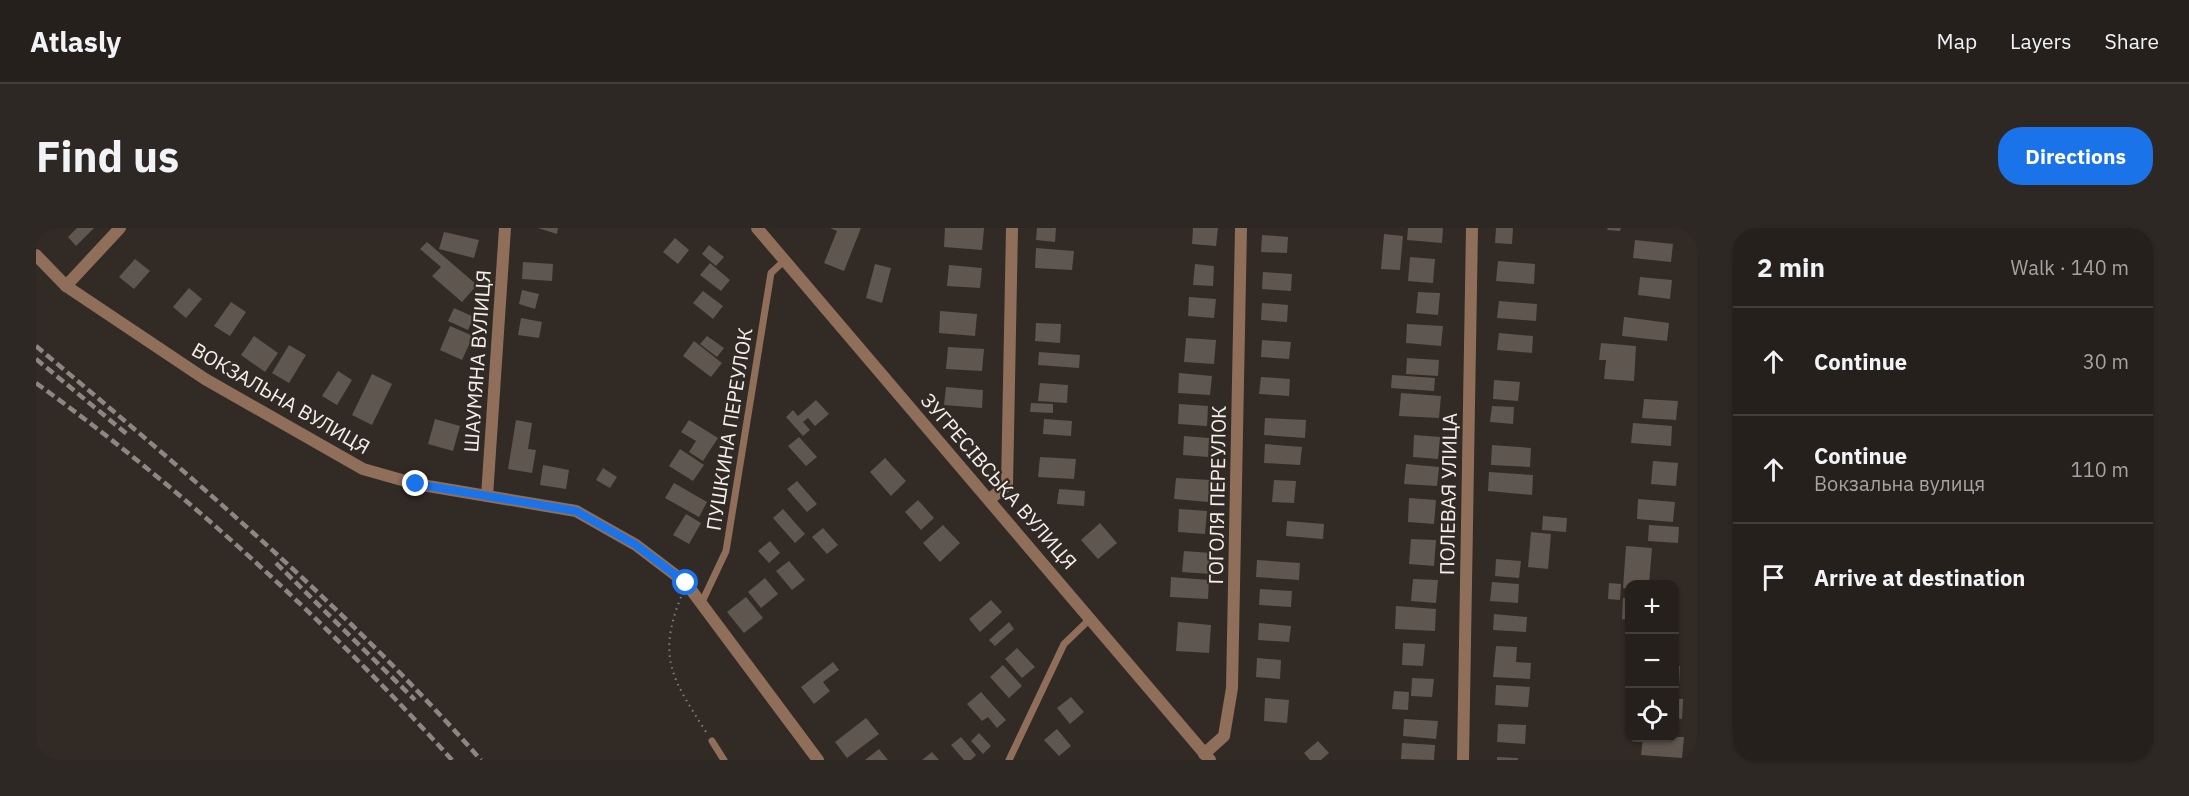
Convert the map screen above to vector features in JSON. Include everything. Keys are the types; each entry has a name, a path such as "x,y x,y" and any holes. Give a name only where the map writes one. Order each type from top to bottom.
{"street":[{"path":"66,286 120,228"},
{"name":"ШАУМЯНА ВУЛИЦЯ","path":"488,496 506,228"},
{"name":"ЗУГРЕСІВСЬКА ВУЛИЦЯ","path":"757,228 990,499 1207,757"},
{"path":"990,499 1007,485 1012,228"},
{"name":"ГОГОЛЯ ПЕРЕУЛОК","path":"1207,757 1224,736 1232,688 1241,228"},
{"name":"ПОЛЕВАЯ УЛИЦА","path":"1463,760 1472,228"},
{"name":"ВОКЗАЛЬНА ВУЛИЦЯ","path":"36,255 66,286 205,379 363,469 416,484 576,511 636,545 686,583 818,760"}],"lane":[{"name":"ПУШКИНА ПЕРЕУЛОК","path":"701,604 726,551 771,273 785,260"},
{"path":"1009,760 1060,652 1091,618"},
{"path":"712,741 724,760"}],"path":[{"path":"686,583 672,618 667,649 675,682 712,741"}],"building":[{"path":"77,228 94,228 76,246 68,237"},
{"path":"538,228 558,228 557,234"},
{"path":"830,228 861,228 844,271 824,263 837,231"},
{"path":"945,228 984,228 982,250 944,247"},
{"path":"1037,228 1056,228 1055,242 1036,240"},
{"path":"1193,228 1218,228 1216,246 1192,244"},
{"path":"1408,228 1443,228 1442,243 1407,240"},
{"path":"1496,228 1513,228 1512,244 1495,243"},
{"path":"1608,228 1621,228 1620,231 1607,230"},
{"path":"444,232 479,240 474,258 439,249"},
{"path":"1384,234 1403,236 1400,270 1381,269"},
{"path":"1262,235 1288,237 1287,253 1261,252"},
{"path":"675,238 689,250 678,264 663,252"},
{"path":"1635,240 1673,244 1671,262 1633,258"},
{"path":"427,242 477,285 462,302 432,276 441,267 420,249"},
{"path":"709,245 724,257 716,266 702,254"},
{"path":"1036,248 1074,251 1072,270 1035,268"},
{"path":"1410,257 1435,259 1433,283 1408,281"},
{"path":"135,259 150,271 134,289 119,277"},
{"path":"1498,261 1535,264 1534,284 1496,281"},
{"path":"523,262 553,264 552,281 522,279"},
{"path":"710,263 730,280 721,291 700,275"},
{"path":"875,264 891,268 882,303 866,298"},
{"path":"1195,264 1214,266 1213,286 1193,285"},
{"path":"949,265 982,268 980,288 947,286"},
{"path":"1263,272 1292,274 1291,291 1262,289"},
{"path":"1640,277 1672,280 1670,299 1638,295"},
{"path":"189,288 202,299 186,318 173,307"},
{"path":"522,290 539,294 535,309 519,304"},
{"path":"703,291 723,306 713,319 693,303"},
{"path":"1418,292 1440,293 1438,315 1416,313"},
{"path":"1189,297 1216,299 1214,318 1188,316"},
{"path":"1499,301 1537,304 1536,321 1497,318"},
{"path":"231,302 246,312 230,336 214,326"},
{"path":"1262,303 1288,305 1287,322 1261,320"},
{"path":"454,308 474,317 468,330 448,321"},
{"path":"940,311 977,314 975,336 939,333"},
{"path":"1624,317 1669,323 1667,341 1622,336"},
{"path":"521,318 542,322 539,338 518,335"},
{"path":"1036,323 1061,324 1060,343 1035,341"},
{"path":"1407,324 1443,326 1441,346 1406,343"},
{"path":"450,326 473,336 462,360 440,350"},
{"path":"1499,333 1533,336 1532,353 1497,350"},
{"path":"254,336 278,353 265,372 241,355"},
{"path":"707,336 724,348 717,357 700,344"},
{"path":"1186,338 1216,340 1214,364 1184,362"},
{"path":"1262,340 1291,342 1289,359 1261,357"},
{"path":"694,341 722,363 711,377 683,356"},
{"path":"1601,343 1636,346 1634,381 1604,379 1606,360 1599,360"},
{"path":"289,345 306,355 289,383 272,373"},
{"path":"948,347 984,349 982,371 946,369"},
{"path":"1039,352 1080,355 1079,368 1038,365"},
{"path":"1407,358 1439,360 1438,376 1406,374"},
{"path":"338,371 352,380 337,405 322,396"},
{"path":"1179,373 1212,376 1210,395 1178,393"},
{"path":"372,374 392,384 372,425 352,415"},
{"path":"1392,375 1435,378 1434,391 1391,388"},
{"path":"1261,377 1290,379 1289,396 1259,394"},
{"path":"1494,380 1520,382 1518,401 1493,399"},
{"path":"1040,383 1068,385 1067,403 1038,401"},
{"path":"946,387 983,390 982,408 944,405"},
{"path":"1401,393 1441,396 1439,418 1399,416"},
{"path":"1644,399 1678,401 1676,420 1642,418"},
{"path":"816,400 829,414 815,426 808,418 803,422 810,430 803,436 786,417 793,410 798,416"},
{"path":"1031,403 1053,404 1053,413 1030,412"},
{"path":"1179,404 1208,406 1207,426 1178,424"},
{"path":"1492,406 1514,407 1513,424 1490,422"},
{"path":"1265,418 1306,420 1305,438 1264,435"},
{"path":"435,419 460,426 453,451 428,444"},
{"path":"1044,419 1072,421 1071,436 1043,434"},
{"path":"516,420 532,423 528,449 536,450 532,473 508,469"},
{"path":"689,420 718,438 703,461 689,452 696,441 681,432"},
{"path":"1633,423 1672,426 1671,446 1631,443"},
{"path":"1414,435 1440,437 1438,459 1413,457"},
{"path":"1184,436 1209,438 1208,457 1183,455"},
{"path":"799,437 817,457 806,466 788,446"},
{"path":"1265,444 1302,447 1300,465 1264,463"},
{"path":"1492,445 1531,448 1530,467 1491,465"},
{"path":"680,449 704,465 693,481 669,466"},
{"path":"1040,457 1076,459 1074,479 1038,477"},
{"path":"885,458 906,481 891,496 870,472"},
{"path":"1653,461 1678,463 1676,486 1651,484"},
{"path":"1406,464 1439,467 1437,486 1404,484"},
{"path":"543,465 569,470 566,489 540,485"},
{"path":"603,468 617,477 610,488 596,480"},
{"path":"1489,472 1533,475 1532,495 1488,491"},
{"path":"1176,478 1210,480 1208,502 1174,499"},
{"path":"1274,480 1296,481 1294,503 1272,502"},
{"path":"797,481 817,504 807,512 787,489"},
{"path":"674,483 707,502 699,517 665,498"},
{"path":"1059,489 1085,491 1084,506 1057,504"},
{"path":"1409,498 1436,500 1434,524 1408,522"},
{"path":"1638,499 1675,502 1673,522 1637,519"},
{"path":"918,500 934,518 921,530 905,512"},
{"path":"783,509 805,534 795,543 773,518"},
{"path":"1179,509 1207,511 1205,534 1178,532"},
{"path":"686,514 701,523 689,544 673,535"},
{"path":"1543,516 1567,518 1566,532 1542,530"},
{"path":"1287,521 1324,524 1323,539 1286,536"},
{"path":"1100,523 1117,543 1098,559 1081,540"},
{"path":"943,525 960,543 940,562 923,543"},
{"path":"1649,525 1679,527 1678,543 1648,541"},
{"path":"823,528 838,545 827,554 812,537"},
{"path":"1531,532 1551,534 1548,569 1528,567"},
{"path":"1411,539 1436,540 1434,566 1409,564"},
{"path":"770,541 780,553 769,563 758,551"},
{"path":"1626,546 1652,548 1649,580 1625,580 1625,588 1623,588"},
{"path":"1184,551 1212,553 1210,574 1182,572"},
{"path":"1496,559 1521,561 1519,578 1495,576"},
{"path":"1257,560 1300,563 1299,580 1256,577"},
{"path":"789,561 805,580 792,590 776,571"},
{"path":"1171,577 1209,580 1208,599 1170,597"},
{"path":"765,578 778,594 761,608 748,592"},
{"path":"1413,579 1438,580 1436,603 1411,601"},
{"path":"1492,582 1519,584 1518,603 1490,601"},
{"path":"1609,583 1621,584 1620,600 1608,599"},
{"path":"1260,589 1292,591 1291,607 1259,605"},
{"path":"746,597 763,618 744,633 727,612"},
{"path":"1623,598 1625,598 1625,619 1622,619"},
{"path":"991,600 1002,612 980,632 969,619"},
{"path":"1396,606 1436,609 1435,631 1395,629"},
{"path":"1494,614 1527,617 1526,632 1493,630"},
{"path":"1009,622 1014,629 995,646 989,640"},
{"path":"1178,622 1211,625 1209,653 1176,651"},
{"path":"1259,623 1291,626 1289,642 1258,640"},
{"path":"1403,643 1425,644 1423,666 1402,665"},
{"path":"1496,646 1517,647 1516,662 1531,663 1530,679 1493,677"},
{"path":"1017,648 1035,667 1022,678 1005,659"},
{"path":"1257,658 1281,660 1280,679 1256,677"},
{"path":"833,662 839,670 823,682 830,691 814,704 801,687"},
{"path":"1003,665 1022,686 1009,698 990,677"},
{"path":"1412,678 1434,679 1432,697 1411,696"},
{"path":"1496,685 1530,687 1528,707 1495,705"},
{"path":"1394,691 1409,692 1408,710 1392,709"},
{"path":"981,692 1006,720 997,728 988,717 982,721 967,704"},
{"path":"1071,697 1084,712 1070,724 1057,708"},
{"path":"1265,698 1289,700 1287,723 1264,721"},
{"path":"1679,699 1683,699 1682,719 1679,719"},
{"path":"866,718 879,734 847,758 835,742"},
{"path":"1404,719 1438,721 1436,739 1403,736"},
{"path":"1498,724 1526,725 1525,744 1497,742"},
{"path":"1057,729 1071,746 1059,756 1044,740"},
{"path":"979,733 991,746 983,754 971,741"},
{"path":"961,737 976,755 971,760 964,760 951,745"},
{"path":"1679,737 1684,737 1682,758 1641,755 1642,742 1679,742"},
{"path":"1318,741 1329,753 1321,760 1310,760 1304,753"},
{"path":"1402,743 1435,745 1434,760 1401,759"},
{"path":"879,749 888,760 865,760"},
{"path":"932,752 939,760 922,760"},
{"path":"1497,757 1518,758 1518,760 1497,760"}],"railway":[{"path":"36,346 210,494 322,596 430,704 481,760"},
{"path":"36,359 128,435"},
{"path":"36,383 147,468 254,561 356,658 452,760"},
{"path":"276,563 415,700"}],"route":[{"path":"416,484 576,511 636,545 686,583"}]}
